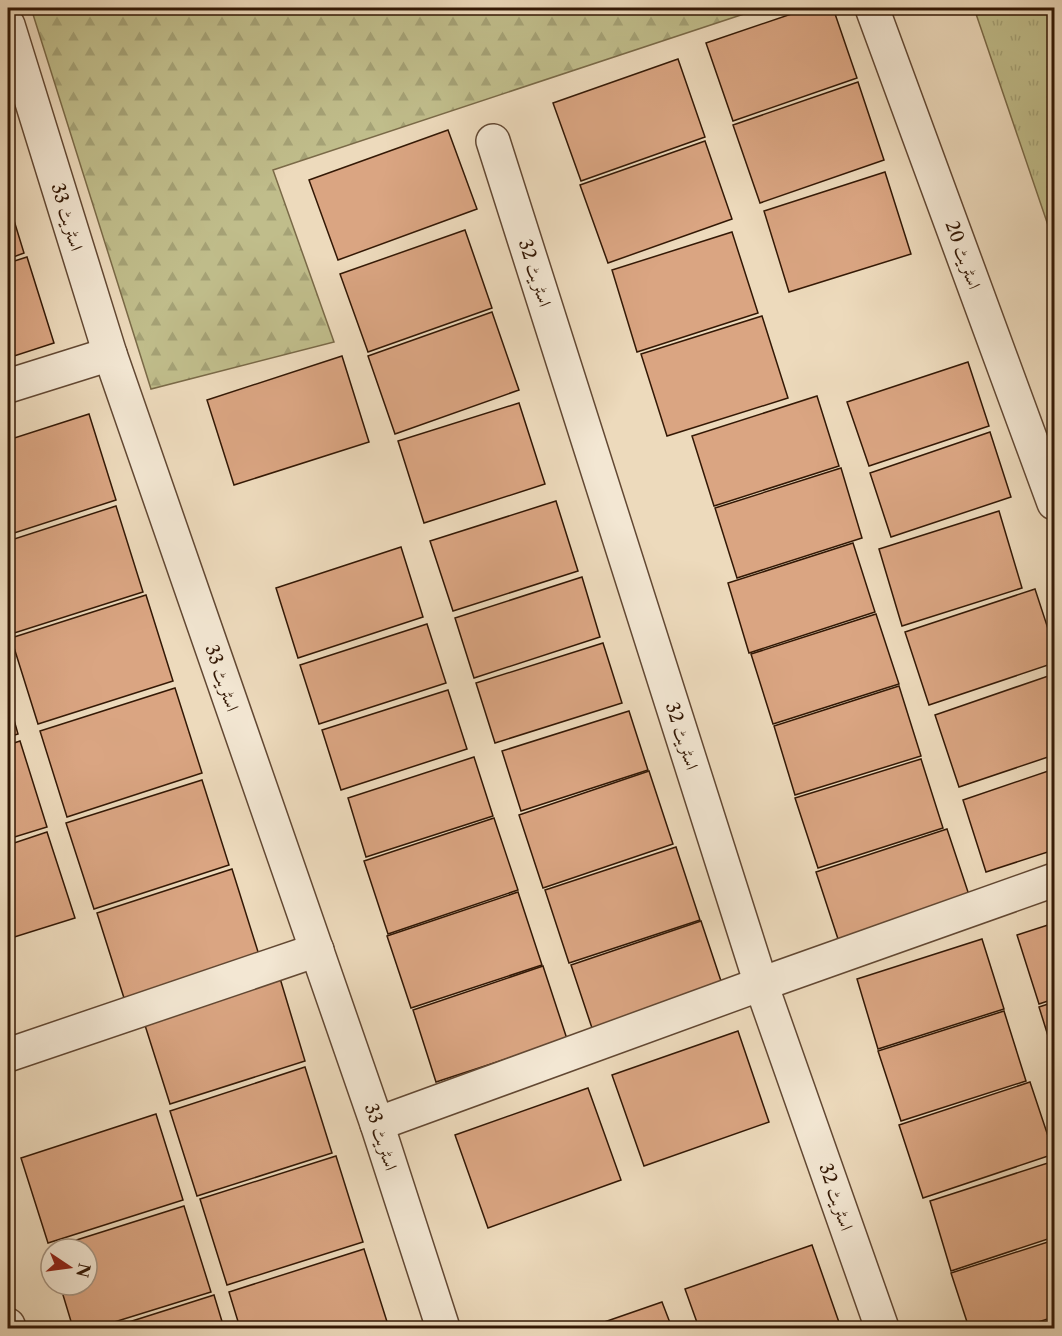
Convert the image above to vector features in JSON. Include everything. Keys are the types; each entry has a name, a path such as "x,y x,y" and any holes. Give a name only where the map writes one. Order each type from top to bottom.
{"street":[{"name":"اسٹریٹ 20","path":"872,8 1054,503"},
{"name":"اسٹریٹ 33","path":"8,25 110,354 377,1124 443,1329"},
{"name":"اسٹریٹ 32","path":"493,141 761,984 882,1329"},
{"path":"8,386 110,354"},
{"path":"377,1124 1054,880"},
{"path":"8,1055 317,950"}],"green space":[{"path":"31,8 762,8 273,170 334,342 151,389"},
{"path":"974,8 1054,8 1054,244 1051,234"}],"building":[{"path":"809,8 833,8 857,78 733,121 706,43"},
{"path":"678,59 705,137 581,181 553,103"},
{"path":"858,82 884,160 760,203 733,125"},
{"path":"448,130 477,209 338,260 309,180"},
{"path":"705,141 732,219 608,263 580,185"},
{"path":"885,172 911,254 789,292 764,211"},
{"path":"8,201 24,253 8,259"},
{"path":"465,230 492,308 368,352 340,274"},
{"path":"732,232 758,313 637,352 612,270"},
{"path":"27,257 54,343 8,358 8,263"},
{"path":"492,312 519,390 395,434 368,356"},
{"path":"762,316 788,398 667,436 641,354"},
{"path":"342,356 369,442 234,485 207,400"},
{"path":"968,362 989,426 869,466 847,402"},
{"path":"817,396 839,466 714,506 692,436"},
{"path":"519,403 545,484 424,523 398,441"},
{"path":"89,414 116,500 8,535 8,440"},
{"path":"990,432 1011,497 891,537 870,473"},
{"path":"841,468 862,538 737,578 715,508"},
{"path":"556,501 578,571 453,611 430,541"},
{"path":"116,506 143,592 8,635 8,541"},
{"path":"999,511 1022,588 902,626 879,549"},
{"path":"853,543 875,612 749,653 728,583"},
{"path":"401,547 423,617 298,658 276,588"},
{"path":"582,577 600,637 474,678 455,618"},
{"path":"1035,589 1054,647 1054,663 929,705 905,632"},
{"path":"146,595 173,681 38,724 11,638"},
{"path":"876,614 899,684 773,724 751,654"},
{"path":"427,624 446,683 319,724 300,665"},
{"path":"603,643 622,703 495,743 476,683"},
{"path":"1054,674 1054,755 959,787 935,715"},
{"path":"899,686 921,756 795,795 774,726"},
{"path":"175,688 202,773 67,817 40,731"},
{"path":"448,690 467,749 341,790 322,730"},
{"path":"8,699 18,734 8,737"},
{"path":"629,711 648,770 521,811 502,751"},
{"path":"20,741 47,827 8,839 8,745"},
{"path":"474,757 493,816 366,857 348,798"},
{"path":"921,759 943,828 818,868 795,798"},
{"path":"1054,769 1054,850 986,872 963,800"},
{"path":"649,771 673,844 543,888 519,815"},
{"path":"202,780 229,865 94,909 66,823"},
{"path":"494,818 518,890 388,934 364,861"},
{"path":"947,829 971,901 840,945 816,872"},
{"path":"47,832 75,918 8,939 8,845"},
{"path":"676,847 700,920 569,963 545,890"},
{"path":"232,869 259,955 124,998 97,913"},
{"path":"518,892 542,965 411,1008 387,936"},
{"path":"701,921 725,993 595,1037 571,965"},
{"path":"1054,923 1054,999 1039,1004 1017,935"},
{"path":"982,939 1004,1009 878,1049 857,979"},
{"path":"543,966 567,1039 436,1082 413,1010"},
{"path":"279,975 305,1061 170,1104 143,1019"},
{"path":"1054,1002 1054,1055 1039,1007"},
{"path":"1004,1011 1026,1081 901,1121 878,1051"},
{"path":"738,1031 769,1122 644,1166 612,1075"},
{"path":"305,1067 332,1153 197,1196 170,1111"},
{"path":"1030,1082 1054,1154 923,1198 899,1125"},
{"path":"588,1088 621,1180 488,1228 455,1135"},
{"path":"156,1114 183,1200 67,1237 46,1237 21,1158"},
{"path":"336,1156 363,1242 227,1285 200,1199"},
{"path":"1054,1161 1054,1237 951,1271 930,1201"},
{"path":"184,1206 211,1292 95,1328 73,1328 64,1297 99,1297 99,1237 86,1237"},
{"path":"1054,1240 1054,1317 1019,1328 969,1328 951,1273"},
{"path":"812,1245 841,1328 699,1328 685,1289"},
{"path":"364,1249 389,1328 240,1328 229,1292"},
{"path":"214,1295 224,1328 110,1328"},
{"path":"662,1302 672,1328 587,1328"},
{"path":"1054,1320 1054,1328 1028,1328"}]}
